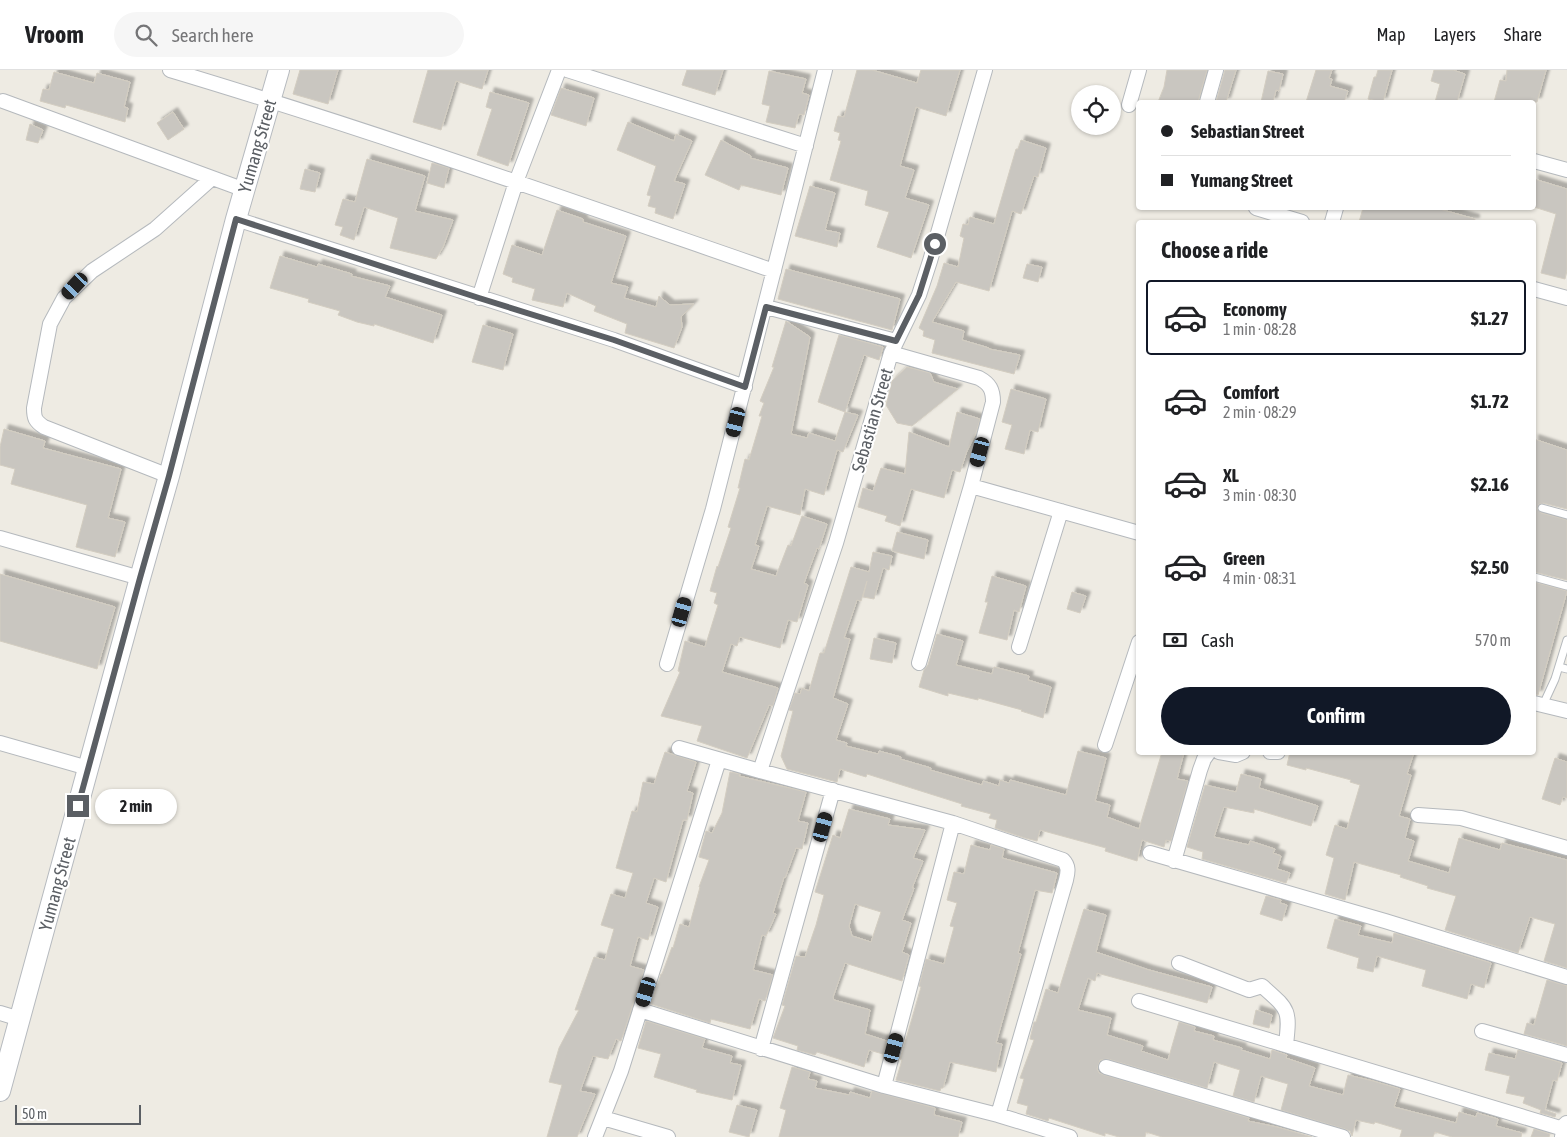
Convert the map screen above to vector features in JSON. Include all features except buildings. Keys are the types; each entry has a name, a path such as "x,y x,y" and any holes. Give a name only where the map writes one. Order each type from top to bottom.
{"main road":[{"name":"Yumang Street","path":"0,1091 169,476 236,219 279,70"}],"street":[{"path":"170,70 271,100 774,271"},
{"path":"479,298 516,182 559,70"},
{"path":"567,70 806,146"},
{"path":"667,664 713,509 825,70"},
{"name":"Sebastian Street","path":"760,771 836,543 894,347 919,295 930,261 985,70"},
{"path":"1129,105 1139,70"},
{"path":"1207,100 1216,70"},
{"path":"1,101 210,179 245,190"},
{"path":"1536,162 1567,170"},
{"path":"169,476 36,422 34,408 50,324 64,298 92,271 155,230 210,179"},
{"path":"1263,210 1295,220"},
{"path":"236,219 614,340 745,387"},
{"path":"1536,290 1567,298"},
{"path":"766,307 894,347 979,378 987,382 991,388 993,402 971,486 919,663"},
{"path":"971,486 1136,532"},
{"path":"1019,647 1061,511"},
{"path":"0,538 140,578"},
{"path":"1105,745 1136,651"},
{"path":"1538,704 1567,711"},
{"path":"0,743 88,768"},
{"path":"679,748 953,823 1063,860 1067,864 1068,873 998,1115"},
{"path":"1174,861 1200,770 1207,755"},
{"path":"595,1137 621,1071 720,760"},
{"path":"761,1049 833,790"},
{"path":"1418,816 1461,818 1567,848"},
{"path":"884,1086 953,823"},
{"path":"1150,853 1385,921 1567,977"},
{"path":"1179,963 1249,990 1262,986 1286,1009 1289,1022 1286,1045"},
{"path":"1139,1001 1566,1130"},
{"path":"640,1010 884,1086 998,1115 1070,1137"},
{"path":"0,1013 20,1018"},
{"path":"1482,1031 1567,1055"},
{"path":"1106,1067 1344,1137"},
{"path":"603,1118 668,1137"}],"lane":[{"path":"1542,508 1567,515"},
{"path":"1536,578 1567,586"},
{"path":"1538,704 1559,668 1567,640"},
{"path":"1559,668 1567,669"}],"route":[{"path":"78,806 169,476 236,219 614,340 745,387 766,307 896,341 919,295 935,244"}]}
